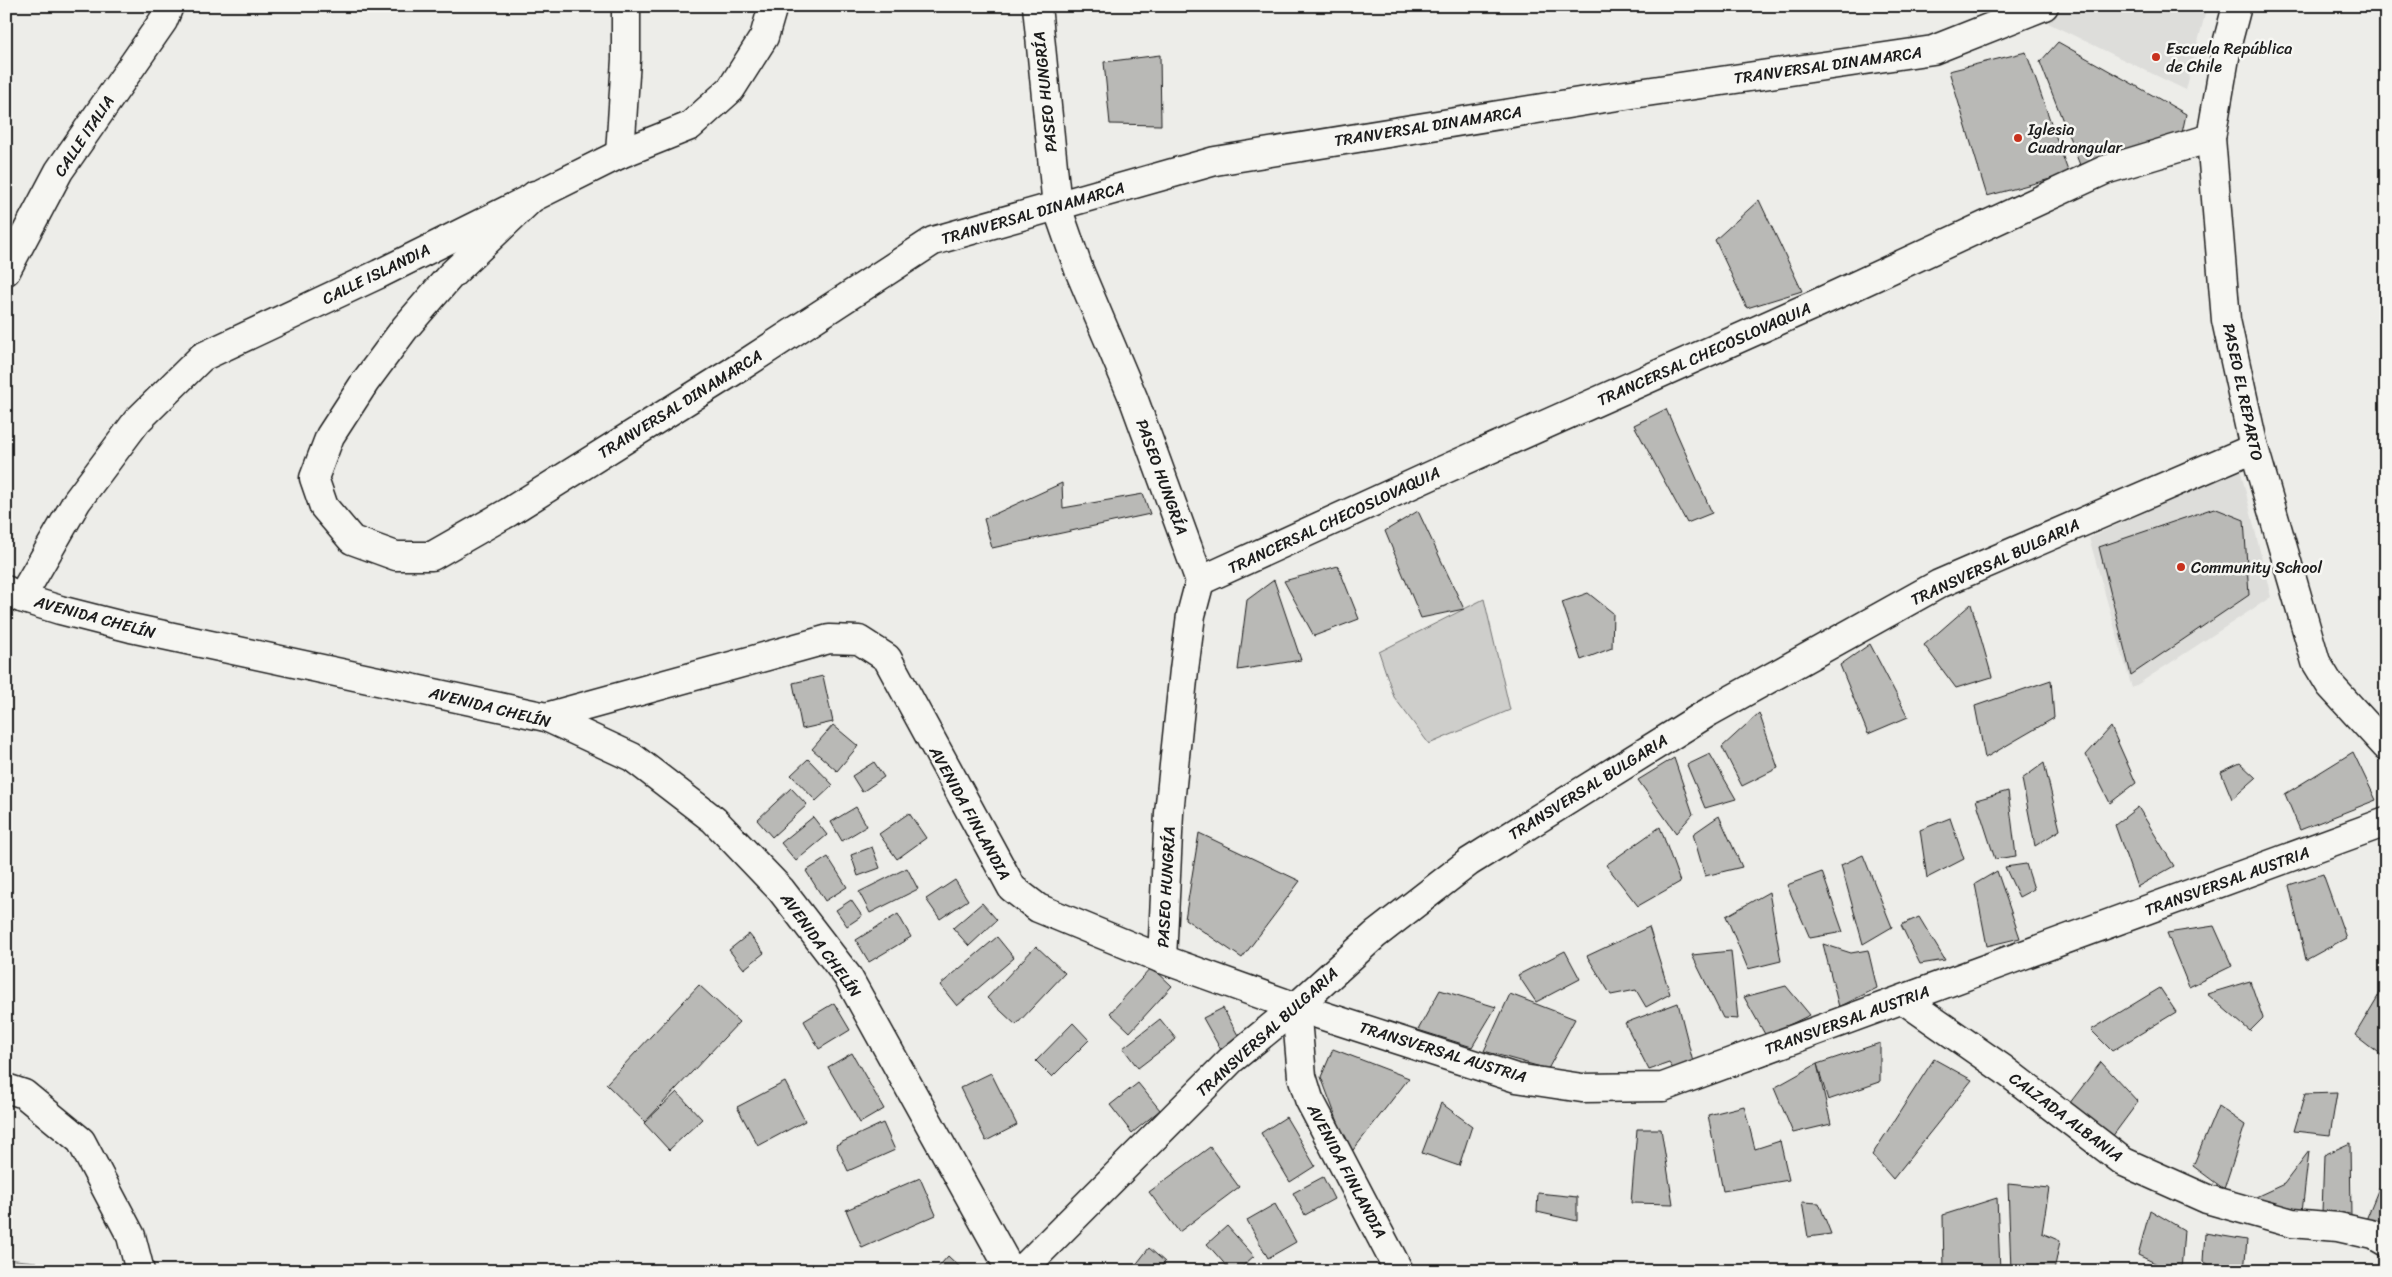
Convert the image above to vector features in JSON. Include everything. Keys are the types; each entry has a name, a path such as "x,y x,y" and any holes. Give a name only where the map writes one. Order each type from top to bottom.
{"street":[{"path":"620,154 626,59 626,6"},
{"name":"CALLE ISLANDIA","path":"14,594 76,501 137,421 202,357 380,274 620,154 690,126 731,89 764,37 773,6"},
{"name":"PASEO HUNGRÍA","path":"1037,6 1057,207 1079,270 1134,400 1200,581 1191,615 1182,689 1170,814 1162,959"},
{"name":"TRANVERSAL DINAMARCA","path":"535,195 450,276 405,328 365,382 330,436 314,478 324,507 352,540 396,556 432,556 510,512 695,396 933,241 1215,161 1598,99 1933,50 2044,6"},
{"name":"PASEO EL REPARTO","path":"2237,6 2228,40 2211,138 2226,320 2254,448 2316,662 2330,685 2386,746"},
{"name":"CALLE ITALIA","path":"6,271 59,171 163,11"},
{"name":"TRANCERSAL CHECOSLOVAQUIA","path":"1200,581 1818,303 2105,170 2211,138"},
{"name":"TRANSVERSAL BULGARIA","path":"1021,1271 1231,1060 1296,1007 1375,935 1469,862 1709,712 1939,584 2254,448"},
{"name":"AVENIDA CHELÍN","path":"14,594 130,628 546,717 632,758 714,820 780,890 848,977 1011,1271"},
{"name":"AVENIDA FINLANDIA","path":"546,717 829,639 859,640 887,658 1012,888 1038,908 1162,959 1296,1007 1302,1076 1309,1099 1399,1271"},
{"name":"TRANSVERSAL AUSTRIA","path":"1296,1007 1516,1078 1582,1088 1663,1087 2386,822"},
{"name":"CALZADA ALBANIA","path":"1904,1000 2003,1069 2124,1162 2207,1198 2292,1223 2338,1227 2374,1235 2386,1242"},
{"path":"6,1088 24,1094 81,1141 131,1236 140,1271"}],"shaded area":[{"name":"Escuela República de Chile","path":"2058,6 2207,6 2186,90 2048,23"},
{"name":"Community School","path":"2240,468 2271,597 2132,688 2089,538"},
{"path":"1484,599 1510,710 1429,744 1394,697 1379,652"},
{"path":"6,1259 36,1262 41,1271 6,1271"}],"building":[{"path":"2058,42 2186,114 2181,138 2080,165 2040,62"},
{"path":"2026,52 2069,174 1987,196 1949,71"},
{"path":"1160,55 1161,125 1110,124 1104,62"},
{"path":"1759,200 1802,291 1747,308 1715,240"},
{"path":"1666,409 1712,513 1687,523 1634,425"},
{"path":"1062,483 1063,508 1143,494 1150,514 992,548 984,519"},
{"name":"Community School","path":"2214,508 2244,520 2249,595 2131,675 2099,547"},
{"path":"1418,511 1464,609 1421,618 1385,531"},
{"path":"1338,566 1359,619 1314,636 1284,581"},
{"path":"1274,580 1301,660 1238,670 1247,600"},
{"path":"1588,593 1613,613 1612,648 1581,660 1562,602"},
{"path":"1971,604 1992,677 1956,688 1924,645"},
{"path":"1870,644 1908,717 1868,734 1840,665"},
{"path":"823,676 833,722 802,729 793,683"},
{"path":"2051,680 2054,718 1985,758 1975,706"},
{"path":"1759,713 1778,768 1742,786 1722,747"},
{"path":"833,725 858,746 837,771 812,749"},
{"path":"2111,727 2136,783 2110,803 2086,755"},
{"path":"2353,752 2376,800 2300,830 2285,794"},
{"path":"1710,754 1736,799 1705,808 1687,765"},
{"path":"1674,758 1693,814 1676,833 1638,780"},
{"path":"808,759 833,785 816,801 791,775"},
{"path":"874,762 884,777 862,792 852,776"},
{"path":"2044,763 2060,830 2035,846 2022,779"},
{"path":"2240,763 2256,778 2232,799 2221,772"},
{"path":"791,788 807,805 772,837 757,820"},
{"path":"2008,791 2016,856 1995,859 1976,800"},
{"path":"856,807 867,826 842,841 831,822"},
{"path":"2138,807 2174,866 2137,887 2115,825"},
{"path":"909,813 926,838 897,859 879,834"},
{"path":"1719,816 1742,867 1705,876 1693,834"},
{"path":"813,817 827,835 796,861 781,843"},
{"path":"1950,818 1964,859 1927,878 1920,830"},
{"path":"1660,827 1680,882 1638,906 1606,865"},
{"path":"1199,833 1300,881 1242,958 1185,919"},
{"path":"872,847 880,868 858,876 851,855"},
{"path":"1863,855 1892,927 1863,944 1841,865"},
{"path":"828,857 847,887 825,901 806,871"},
{"path":"2026,864 2034,889 2019,897 2005,867"},
{"path":"907,868 918,889 870,913 859,892"},
{"path":"1997,871 2020,938 1987,946 1975,884"},
{"path":"1822,872 1843,932 1810,938 1787,885"},
{"path":"2323,874 2346,938 2306,960 2289,885"},
{"path":"955,880 968,900 940,919 926,899"},
{"path":"1769,892 1781,961 1748,969 1726,916"},
{"path":"851,900 862,916 847,926 836,910"},
{"path":"982,903 997,920 969,946 953,928"},
{"path":"898,914 911,937 869,962 856,940"},
{"path":"1919,917 1945,960 1920,964 1901,925"},
{"path":"2214,926 2232,966 2189,987 2167,933"},
{"path":"1649,927 1670,994 1646,1007 1636,990 1611,995 1587,956"},
{"path":"749,934 764,953 744,969 729,950"},
{"path":"997,937 1014,958 957,1006 940,985"},
{"path":"1823,944 1851,953 1868,950 1877,988 1839,1007"},
{"path":"1036,946 1065,973 1016,1025 987,998"},
{"path":"1565,951 1580,979 1536,1002 1518,975"},
{"path":"1731,951 1738,1019 1723,1018 1692,955"},
{"path":"1152,967 1172,986 1130,1032 1110,1013"},
{"path":"2250,981 2263,1018 2250,1031 2207,994"},
{"path":"2386,983 2386,1059 2355,1035"},
{"path":"699,985 739,1022 645,1122 606,1084"},
{"path":"1786,986 1810,1015 1766,1036 1744,997"},
{"path":"2160,988 2176,1012 2112,1051 2091,1030"},
{"path":"1440,990 1496,1007 1472,1047 1418,1030"},
{"path":"1510,994 1575,1019 1548,1069 1484,1051"},
{"path":"834,1003 850,1030 819,1049 804,1021"},
{"path":"1678,1003 1695,1070 1681,1079 1669,1063 1649,1070 1625,1023"},
{"path":"1223,1008 1240,1039 1221,1050 1203,1018"},
{"path":"1160,1019 1176,1039 1138,1068 1123,1048"},
{"path":"1073,1023 1089,1040 1052,1077 1036,1061"},
{"path":"1880,1043 1880,1082 1828,1100 1817,1064"},
{"path":"1333,1049 1409,1078 1350,1154 1321,1077"},
{"path":"852,1053 884,1109 860,1123 828,1067"},
{"path":"1934,1059 1972,1080 1893,1179 1872,1155"},
{"path":"2101,1062 2138,1102 2112,1137 2066,1108"},
{"path":"1817,1064 1831,1124 1793,1133 1774,1088"},
{"path":"991,1073 1017,1125 986,1141 960,1088"},
{"path":"785,1082 805,1121 758,1146 737,1107"},
{"path":"1138,1083 1160,1110 1132,1133 1110,1105"},
{"path":"677,1092 702,1119 669,1150 644,1123"},
{"path":"2337,1093 2330,1135 2294,1131 2305,1094"},
{"path":"1441,1103 1472,1126 1459,1166 1422,1153"},
{"path":"1744,1106 1755,1149 1780,1141 1789,1180 1723,1191 1708,1115"},
{"path":"2218,1106 2245,1125 2224,1189 2193,1166"},
{"path":"1286,1117 1315,1166 1290,1182 1261,1133"},
{"path":"883,1123 895,1150 848,1171 836,1145"},
{"path":"1637,1129 1661,1129 1673,1204 1631,1203"},
{"path":"2350,1143 2351,1218 2322,1212 2324,1155"},
{"path":"1210,1147 1239,1187 1179,1232 1149,1192"},
{"path":"2309,1151 2302,1212 2247,1201 2284,1184"},
{"path":"2386,1171 2386,1230 2363,1227"},
{"path":"1323,1177 1334,1199 1305,1215 1293,1193"},
{"path":"920,1178 936,1215 862,1248 846,1210"},
{"path":"2008,1184 2049,1188 2042,1233 2060,1241 2054,1271 2011,1271"},
{"path":"1538,1193 1577,1197 1577,1221 1537,1212"},
{"path":"1997,1198 2000,1271 1944,1271 1943,1215"},
{"path":"1802,1202 1819,1203 1831,1234 1808,1237"},
{"path":"1275,1204 1296,1242 1268,1258 1247,1220"},
{"path":"2150,1210 2184,1230 2181,1271 2172,1271 2138,1255"},
{"path":"1227,1226 1254,1256 1237,1271 1231,1271 1207,1244"},
{"path":"2205,1233 2247,1240 2244,1271 2219,1271 2203,1261"},
{"path":"1149,1248 1165,1262 1158,1271 1131,1271"},
{"path":"948,1256 964,1271 935,1271"}],"place":[{"name":"Escuela República de Chile","path":"2156,57"},
{"name":"Iglesia Cuadrangular","path":"2018,138"},
{"name":"Community School","path":"2181,567"}]}
